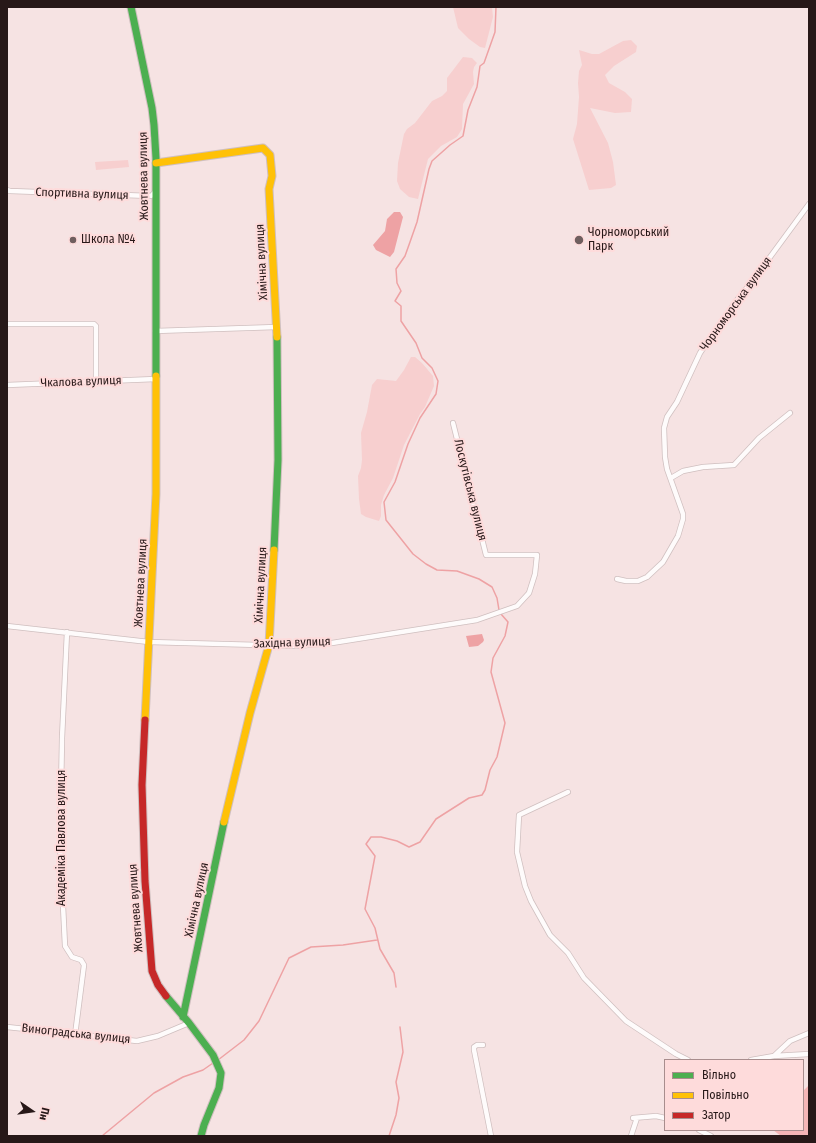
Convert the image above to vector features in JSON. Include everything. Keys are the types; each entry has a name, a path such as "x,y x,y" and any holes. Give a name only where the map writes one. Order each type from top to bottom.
{"main road":[{"name":"Жовтнева вулиця","path":"130,7 152,108 156,163 156,494 142,786 145,873 152,971 158,985 189,1023 216,1060 221,1073 220,1082 201,1136"},
{"name":"Хімічна вулиця","path":"156,163 263,148 270,155 272,176 269,189 277,327 278,460 269,646 233,781 183,1017"}],"street":[{"name":"Спортивна вулиця","path":"7,190 151,196 156,191"},
{"name":"Чорноморська вулиця","path":"617,579 638,581 647,577 663,562 678,536 683,514 665,457 665,420 677,402 700,353 708,341 809,204"},
{"path":"7,324 94,324 96,326 96,382"},
{"path":"156,332 277,327"},
{"name":"Чкалова вулиця","path":"7,385 156,379"},
{"path":"671,478 683,471 703,467 734,465 759,438 790,413"},
{"name":"Лоскутівська вулиця","path":"453,423 486,554 537,555"},
{"name":"Західна вулиця","path":"7,626 149,642 269,646 296,646 332,643 477,620 517,606 530,593 535,574 537,555"},
{"name":"Академіка Павлова вулиця","path":"67,632 62,738 60,845 65,946 72,957 81,960 84,965 75,1035"},
{"path":"568,792 519,815 517,852 525,886 531,901 550,935 568,953 584,978 622,1016 648,1036 686,1059"},
{"name":"Виноградська вулиця","path":"7,1027 136,1041 158,1036 189,1023"},
{"path":"774,1056 790,1041 809,1033"},
{"path":"483,1045 477,1045 474,1047 474,1050 491,1136"},
{"path":"757,1059 774,1056 809,1054"},
{"path":"631,1136 635,1118 656,1116 664,1118"},
{"path":"701,1131 711,1136"}],"shaded area":[{"path":"453,7 492,7 493,17 485,48 480,47 469,39 458,28"},
{"path":"631,40 637,46 636,52 614,66 605,75 609,83 625,92 632,99 631,112 615,113 590,108 608,143 613,162 616,185 611,188 589,190 573,139 577,124 579,71 582,65 579,50 592,54 599,54 623,41"},
{"path":"463,57 472,58 477,63 473,72 474,84 463,104 462,129 457,137 441,146 428,159 418,199 409,197 400,189 397,181 398,163 404,134 407,129 415,123 432,101 442,96 447,91 447,78"},
{"path":"128,160 129,167 96,170 95,162"},
{"path":"394,212 400,212 403,217 394,252 390,257 376,250 373,245 385,231 387,219"},
{"path":"411,357 415,357 422,363 433,376 434,386 425,407 404,445 393,478 384,495 379,521 361,514 358,476 362,460 361,433 372,385 377,379 396,381"},
{"path":"482,634 484,640 483,642 478,646 469,647 466,636"},
{"path":"809,1085 809,1136 781,1136 774,1131 804,1131 804,1090"}],"waterway":[{"path":"496,7 495,32 484,63 480,66 477,87 468,110 463,136 432,161 417,222 405,256 396,269 397,283 401,291 395,301 401,306 401,321 416,343 422,358 432,368 438,381 436,394 420,418 408,444 395,482 384,502 386,520 413,554 437,570 457,571 479,579 492,587 497,598 499,610"},
{"path":"396,987 394,973 380,949 375,928 365,909 375,856 366,844 371,837 381,837 397,841 409,847 420,842 436,819 469,798 482,795 485,790 490,770 497,757 505,723 491,672 493,658 505,636 508,622 501,614"},
{"path":"218,1060 244,1040 259,1021 289,958 311,947 343,945 377,940"},
{"path":"389,1136 396,1115 399,1098 396,1082 403,1052 400,1027"},
{"path":"102,1136 154,1093 183,1077 203,1070 213,1063"}],"traffic: fast":[{"path":"131,7 152,108 154,125 156,158 156,376"},
{"path":"274,550 278,460 277,337"},
{"path":"183,1017 224,822"},
{"path":"166,996 213,1055 221,1073 219,1088 201,1136"}],"traffic: slow":[{"path":"156,163 263,148 270,155 272,176 269,189 277,337"},
{"path":"145,720 156,494 156,376"},
{"path":"224,822 250,713 269,645 274,550"}],"traffic: jam":[{"path":"145,720 142,785 145,881 152,971 158,985 166,996"}],"place":[{"name":"Школа №4","path":"73,240"},
{"name":"Чорноморський Парк","path":"579,240"}]}
